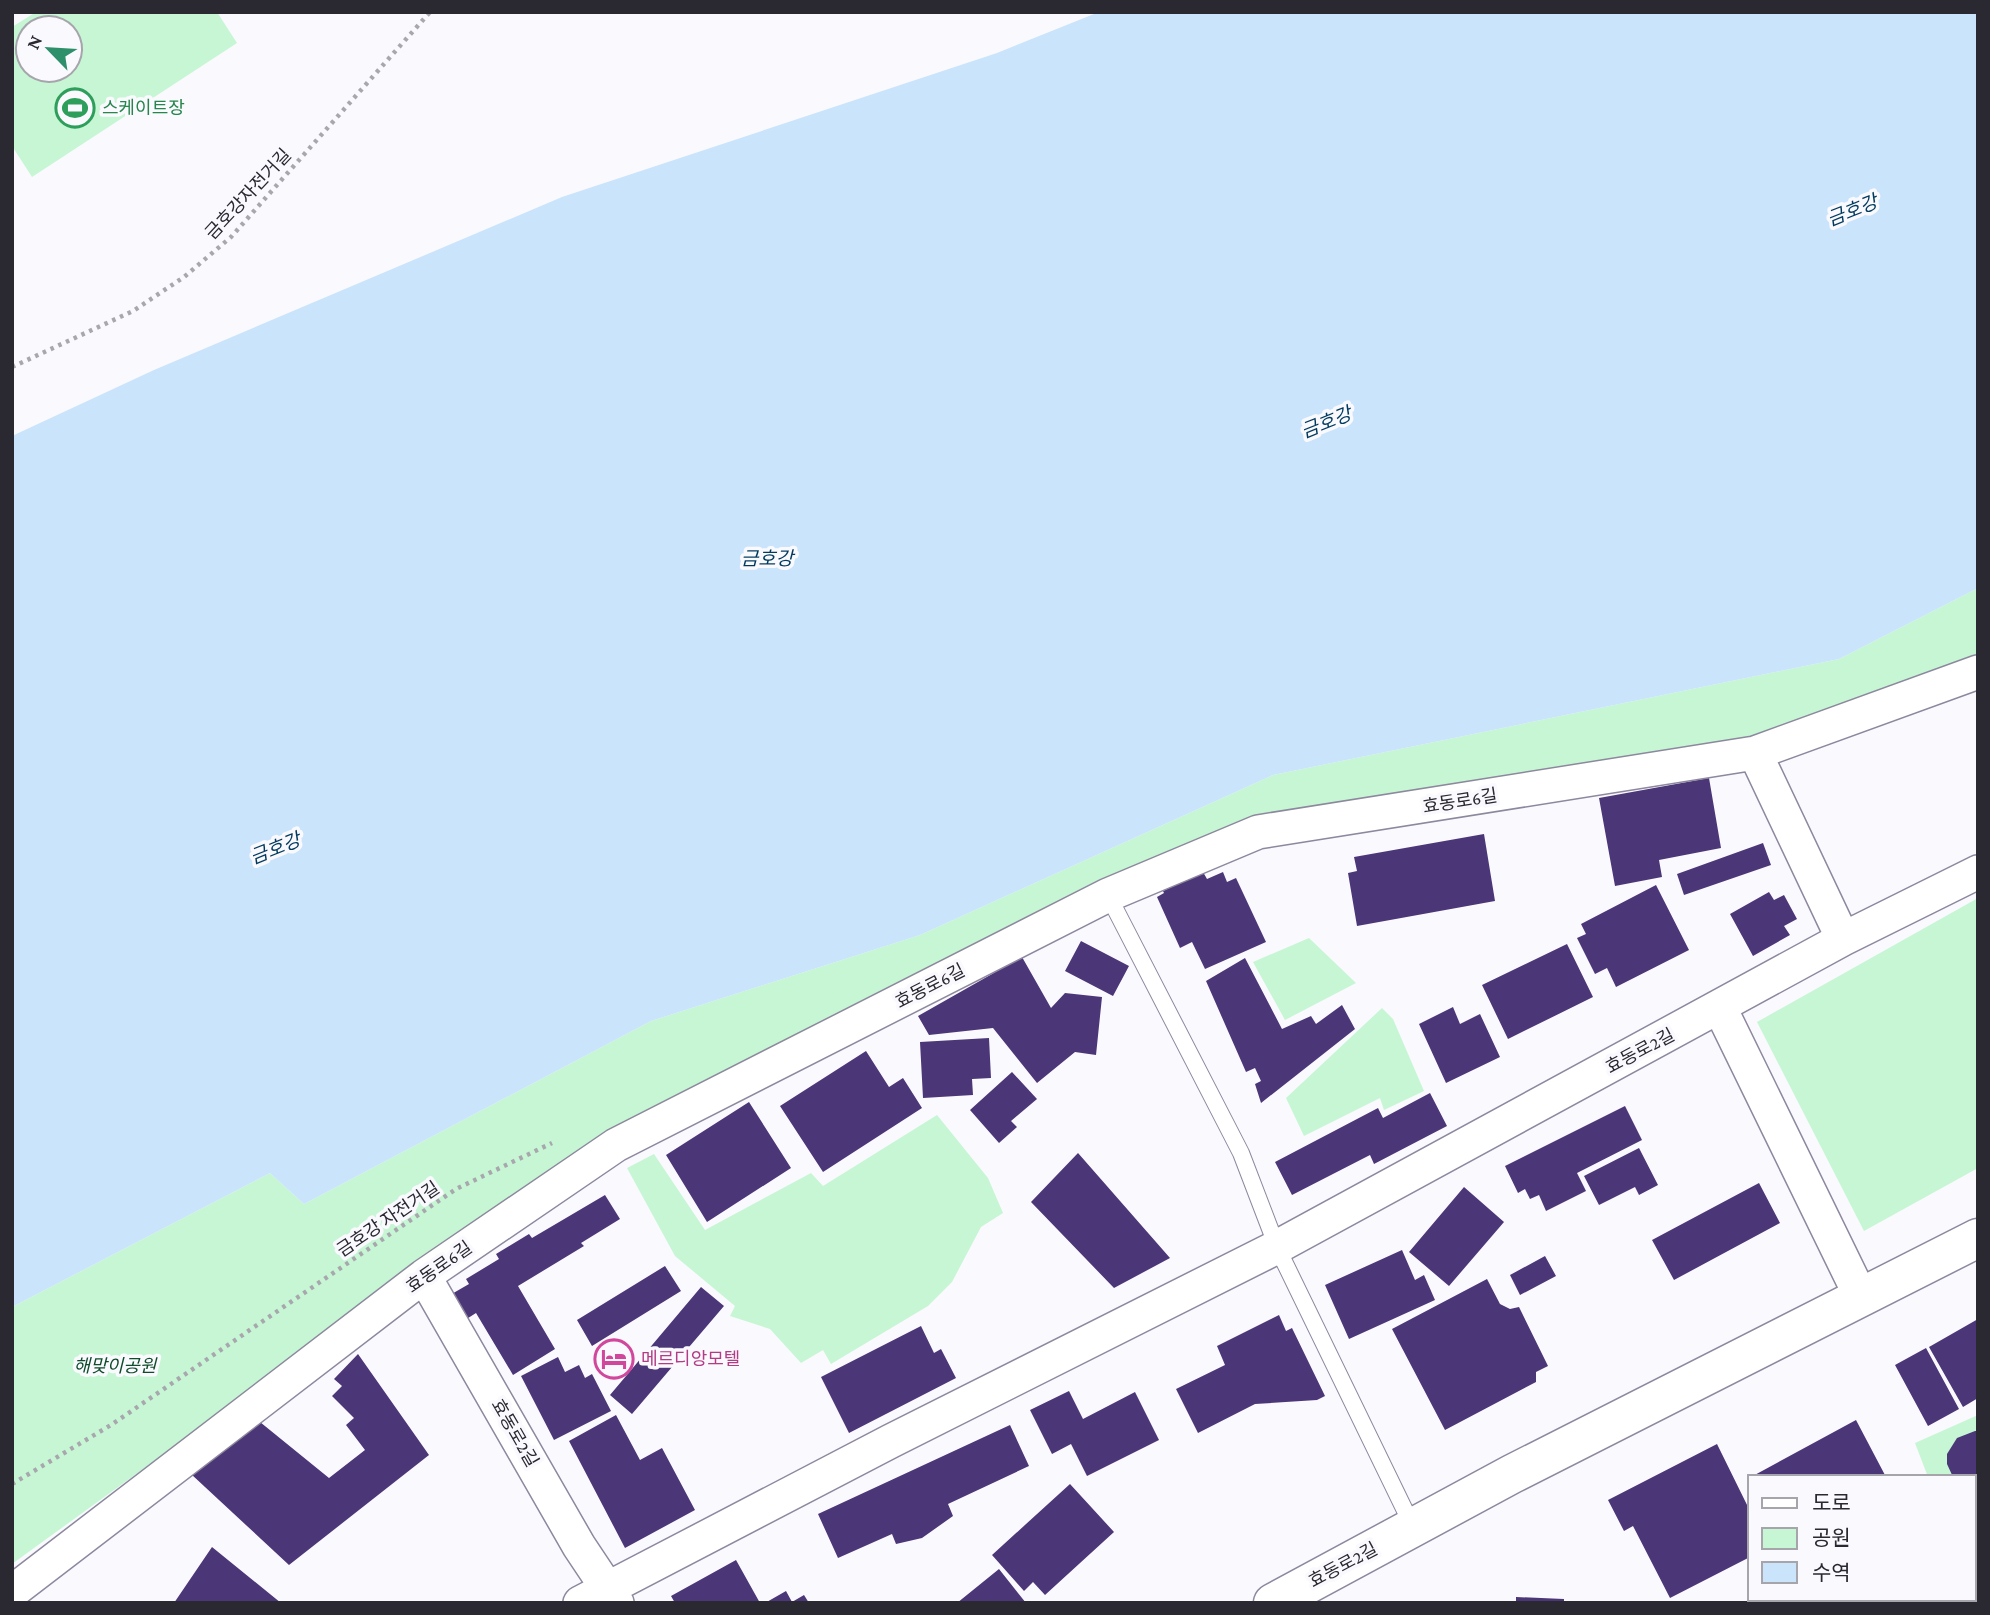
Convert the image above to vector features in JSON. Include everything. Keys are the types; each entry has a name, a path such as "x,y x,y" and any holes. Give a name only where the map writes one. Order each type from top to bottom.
{"street":[{"name":"효동로6길","path":"12,1592 425,1276 616,1144 1108,895 1258,832 1755,753 1978,672"},
{"path":"1755,753 1843,939"},
{"path":"1861,1297 1720,1008 1843,939 1978,872"},
{"name":"효동로2길","path":"425,1276 579,1546 602,1598 891,1441 1277,1247 1720,1008"},
{"name":"효동로2길","path":"1273,1603 1413,1527 1978,1238"}],"lane":[{"path":"1108,895 1241,1153 1277,1247 1413,1527"}],"path":[{"name":"금호강자전거길","path":"12,367 133,311 193,269 231,237 430,12"},
{"name":"금호강 자전거길","path":"12,1484 111,1425 456,1189 556,1142"}],"green space":[{"name":"스케이트장","path":"36,12 217,12 237,43 32,177 12,146 12,27 14,26 14,84 84,84 84,14 33,14"},
{"name":"해맞이공원","path":"1978,588 1978,658 1755,753 1257,819 779,1049 300,1355 12,1564 12,1307 270,1173 304,1204 651,1021 920,935 1273,775 1839,659"},
{"path":"1978,898 1978,1168 1864,1231 1757,1022"},
{"path":"1309,938 1356,983 1285,1020 1253,962"},
{"path":"1382,1008 1393,1019 1424,1091 1384,1110 1380,1098 1304,1136 1286,1098"},
{"path":"937,1115 988,1178 1003,1213 981,1227 952,1282 928,1306 831,1364 823,1350 801,1363 770,1329 730,1316 735,1306 675,1256 627,1168 654,1154 705,1230 811,1173 823,1186"},
{"path":"1978,1415 1978,1603 1902,1603 1976,1601 1976,1475 1927,1475 1915,1443"}],"water":[{"name":"금호강","path":"1099,12 1978,12 1978,588 1839,659 1273,775 920,935 651,1021 304,1204 270,1173 12,1307 12,436 154,370 562,197 997,53"}],"building":[{"path":"1709,778 1721,848 1659,860 1662,877 1615,886 1599,798"},
{"path":"1484,834 1495,901 1357,926 1348,873 1357,871 1354,857"},
{"path":"1763,843 1771,865 1684,895 1677,874"},
{"path":"1203,872 1207,879 1223,872 1227,882 1236,878 1266,942 1205,969 1192,942 1180,948 1157,897 1164,893 1163,891"},
{"path":"1656,885 1689,950 1616,987 1607,968 1595,974 1577,938 1586,934 1581,924"},
{"path":"1769,892 1774,900 1784,895 1797,919 1784,926 1790,935 1753,956 1730,914"},
{"path":"1081,941 1129,966 1113,996 1065,971"},
{"path":"1567,944 1593,997 1508,1039 1482,985"},
{"path":"1022,957 1051,1008 1065,993 1102,997 1096,1055 1075,1052 1037,1083 993,1028 929,1035 918,1016"},
{"path":"1245,958 1282,1029 1311,1016 1316,1024 1342,1005 1355,1029 1261,1103 1255,1084 1261,1081 1255,1068 1246,1072 1206,981"},
{"path":"1453,1007 1460,1024 1480,1014 1500,1057 1446,1083 1419,1024"},
{"path":"989,1038 991,1078 972,1079 973,1095 923,1098 920,1042"},
{"path":"866,1051 889,1087 903,1078 922,1108 823,1172 780,1106"},
{"path":"1012,1072 1037,1099 1011,1121 1017,1127 999,1143 970,1110"},
{"path":"1430,1093 1447,1126 1374,1164 1370,1155 1292,1195 1275,1162 1378,1108 1383,1118"},
{"path":"749,1102 791,1168 707,1222 666,1155"},
{"path":"1625,1106 1642,1140 1577,1173 1586,1191 1546,1211 1539,1195 1530,1199 1525,1189 1518,1193 1505,1166"},
{"path":"1639,1148 1658,1185 1639,1195 1635,1187 1599,1205 1584,1176"},
{"path":"1078,1153 1170,1258 1114,1288 1031,1202"},
{"path":"1759,1183 1780,1223 1674,1280 1652,1240"},
{"path":"1464,1187 1504,1222 1449,1286 1409,1252"},
{"path":"605,1195 620,1219 581,1243 584,1246 518,1286 555,1349 513,1375 476,1313 465,1320 450,1295 469,1284 466,1279 499,1259 496,1254 529,1234 532,1238"},
{"path":"1402,1250 1415,1280 1424,1275 1435,1300 1349,1339 1325,1285"},
{"path":"1545,1256 1556,1276 1520,1295 1510,1275"},
{"path":"665,1266 681,1291 592,1346 577,1320"},
{"path":"1487,1279 1500,1304 1510,1309 1519,1307 1548,1366 1536,1372 1536,1382 1445,1430 1392,1329"},
{"path":"701,1287 724,1306 632,1414 610,1395"},
{"path":"1279,1315 1286,1331 1292,1328 1325,1396 1317,1400 1255,1404 1198,1433 1176,1389 1225,1365 1217,1346"},
{"path":"1978,1319 1978,1398 1963,1407 1929,1347"},
{"path":"921,1326 934,1353 941,1349 956,1378 849,1433 821,1377"},
{"path":"1926,1348 1959,1409 1928,1426 1895,1365"},
{"path":"358,1354 429,1455 289,1565 191,1474 260,1422 329,1478 365,1450 346,1425 354,1418 332,1396 342,1386 334,1379"},
{"path":"558,1357 565,1372 579,1365 585,1378 592,1374 611,1411 554,1440 521,1376"},
{"path":"1069,1391 1083,1419 1135,1392 1159,1440 1087,1476 1071,1444 1052,1454 1030,1410"},
{"path":"616,1415 640,1460 662,1448 695,1510 625,1548 569,1441"},
{"path":"1856,1420 1885,1475 1755,1475"},
{"path":"1010,1425 1029,1466 948,1504 953,1516 922,1538 896,1544 892,1534 838,1558 818,1514"},
{"path":"1978,1431 1978,1488 1976,1475 1952,1475 1947,1464 1947,1454 1957,1438"},
{"path":"1717,1444 1748,1507 1748,1558 1670,1598 1633,1526 1624,1531 1608,1500"},
{"path":"1070,1484 1114,1532 1045,1595 1033,1582 1024,1591 992,1555"},
{"path":"212,1547 281,1603 174,1603"},
{"path":"1976,1552 1978,1555 1976,1594"},
{"path":"736,1560 760,1603 675,1603 671,1596"},
{"path":"999,1569 1026,1603 957,1603"},
{"path":"786,1591 792,1602 804,1595 809,1603 765,1603"},
{"path":"1516,1597 1564,1599 1564,1603 1516,1603"},
{"path":"1932,1601 1968,1601 1964,1603"}],"place":[{"name":"스케이트장","path":"75,108"},
{"name":"메르디앙모텔","path":"614,1359"}]}
